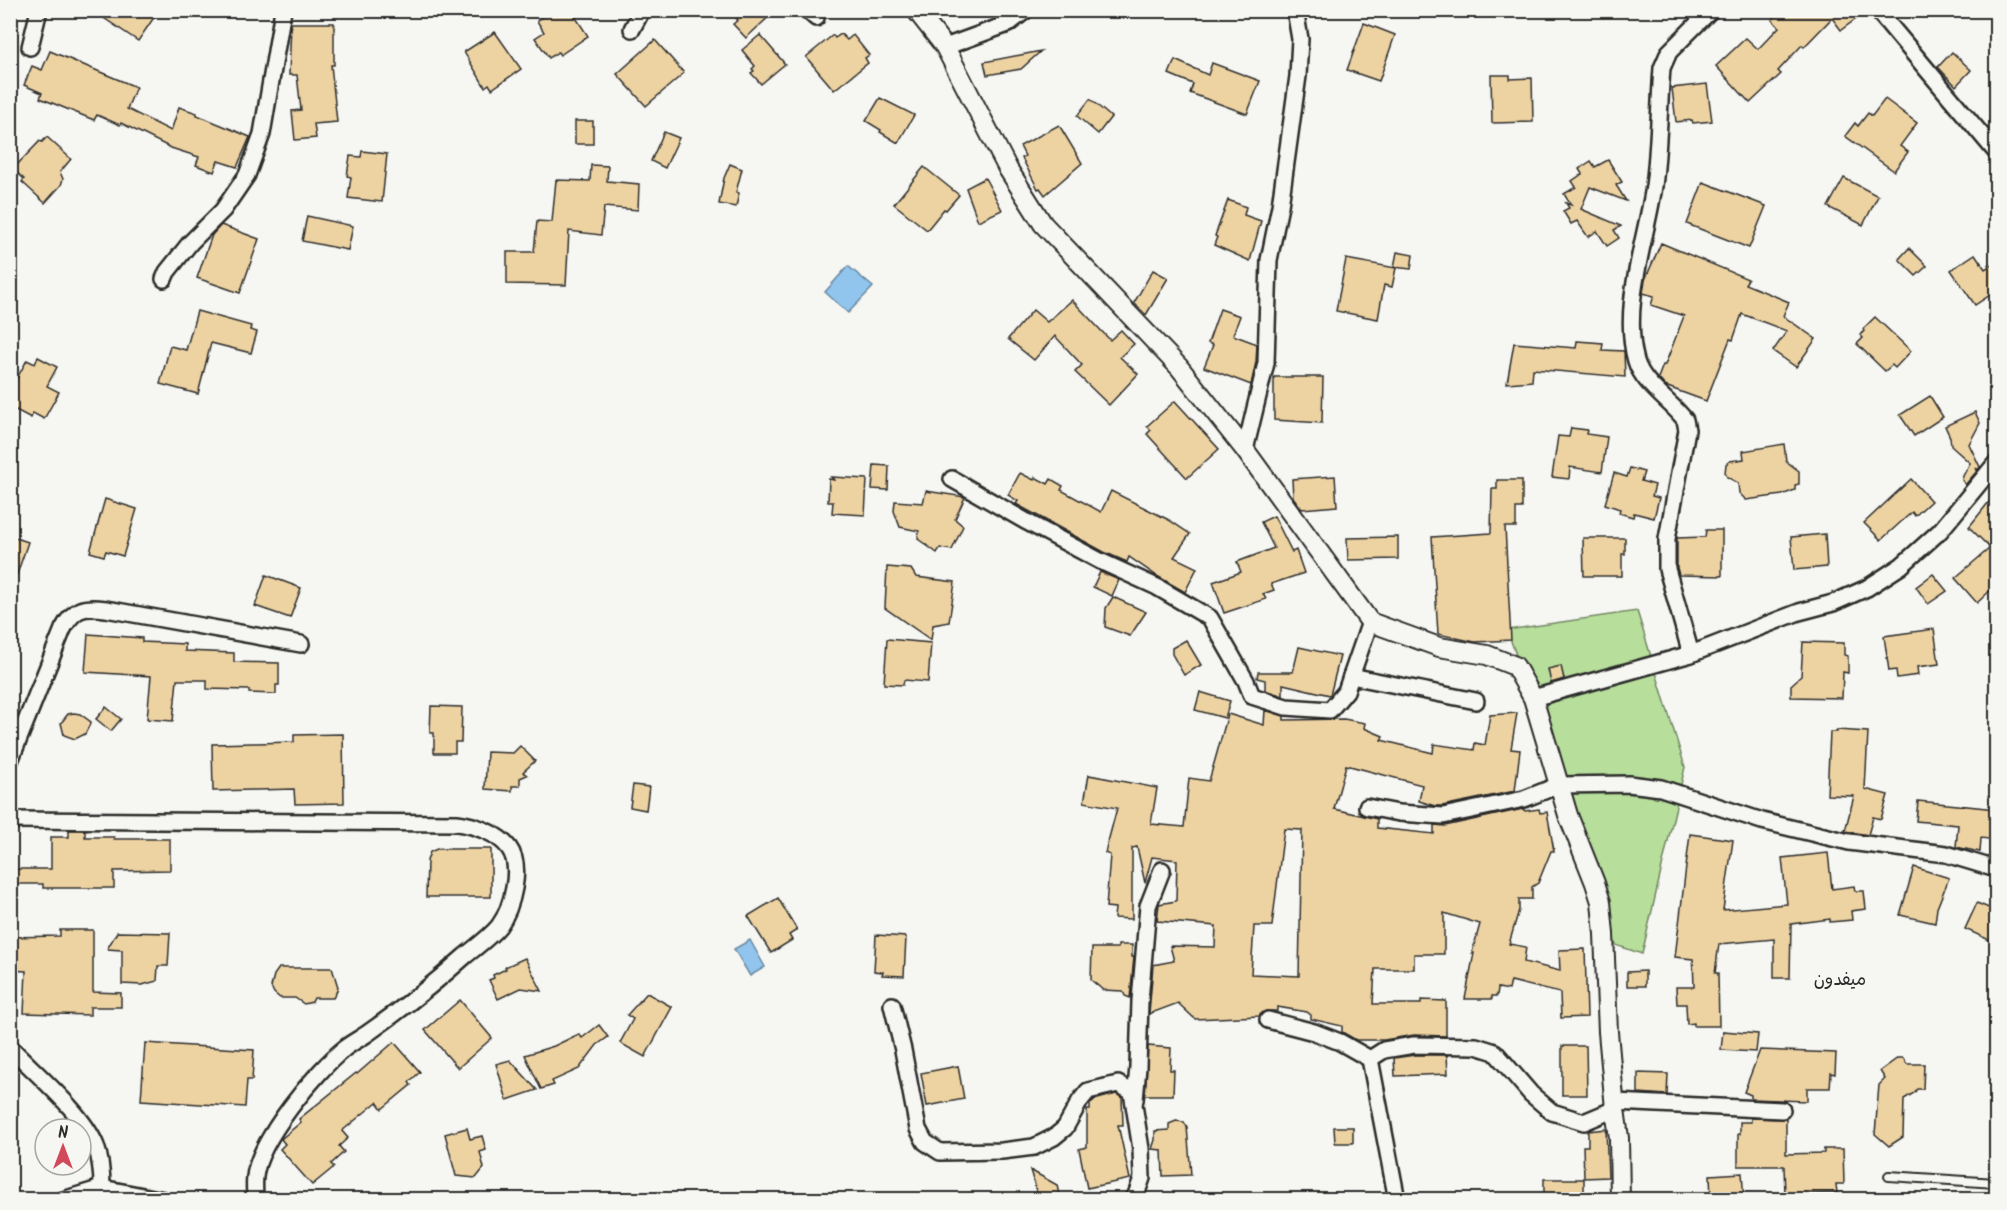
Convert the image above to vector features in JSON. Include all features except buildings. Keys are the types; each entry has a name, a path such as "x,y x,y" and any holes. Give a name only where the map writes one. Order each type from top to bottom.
{"street":[{"path":"30,47 39,10"},
{"path":"164,279 190,243 223,210 248,175 262,134 283,10"},
{"path":"632,29 642,10"},
{"path":"916,10 945,47 1008,169 1043,224 1179,367 1245,450 1370,622 1439,647 1487,655 1515,666 1533,698 1568,815 1601,902 1608,1032 1620,1148 1620,1200"},
{"path":"945,47 1008,24 1026,10"},
{"path":"1245,450 1266,363 1269,260 1280,206 1298,76 1299,39 1295,10"},
{"path":"1691,654 1667,569 1667,539 1687,430 1685,420 1679,411 1645,378 1636,363 1632,315 1636,279 1654,185 1662,68 1669,52 1712,10"},
{"path":"1877,10 1996,152"},
{"path":"1533,698 1691,654 1799,612 1833,603 1867,588 1901,566 1940,531 1996,464"},
{"path":"952,479 1027,522 1100,561 1157,587 1210,618 1246,681 1252,696 1286,707 1330,710 1346,691 1370,622"},
{"path":"10,760 63,629 70,615 80,609 95,607 301,644"},
{"path":"1351,676 1476,701"},
{"path":"1367,807 1399,813 1443,816 1524,799 1559,785 1629,784 1661,788 1762,821 1850,842 1946,854 1996,868"},
{"path":"10,820 457,823 473,825 494,836 510,849 514,862 515,885 511,905 498,927 436,983 345,1048 309,1085 275,1128 264,1147 255,1176 255,1200"},
{"path":"1131,1200 1136,1195 1142,1178 1135,1100 1148,906 1162,870"},
{"path":"892,1005 918,1129 925,1142 940,1152 1002,1151 1034,1147 1054,1137 1065,1128 1080,1101 1089,1091 1102,1086 1118,1084 1132,1092 1135,1100"},
{"path":"1268,1020 1314,1032 1340,1042 1370,1059 1397,1200"},
{"path":"1370,1059 1384,1050 1414,1045 1476,1046 1495,1052 1531,1094 1552,1112 1584,1122 1614,1106 1782,1110"},
{"path":"10,1047 81,1120 95,1143 99,1156 102,1188"},
{"path":"63,1200 102,1188 164,1200"}],"lane":[{"path":"1889,1176 1996,1183"}],"green space":[{"path":"1637,611 1685,767 1642,954 1613,944 1597,878 1507,630"}],"water":[{"path":"848,266 873,287 848,313 825,292"},
{"path":"750,940 765,967 750,976 734,949"}],"district":[{"name":"ميفدون","path":"1840,980"}]}
